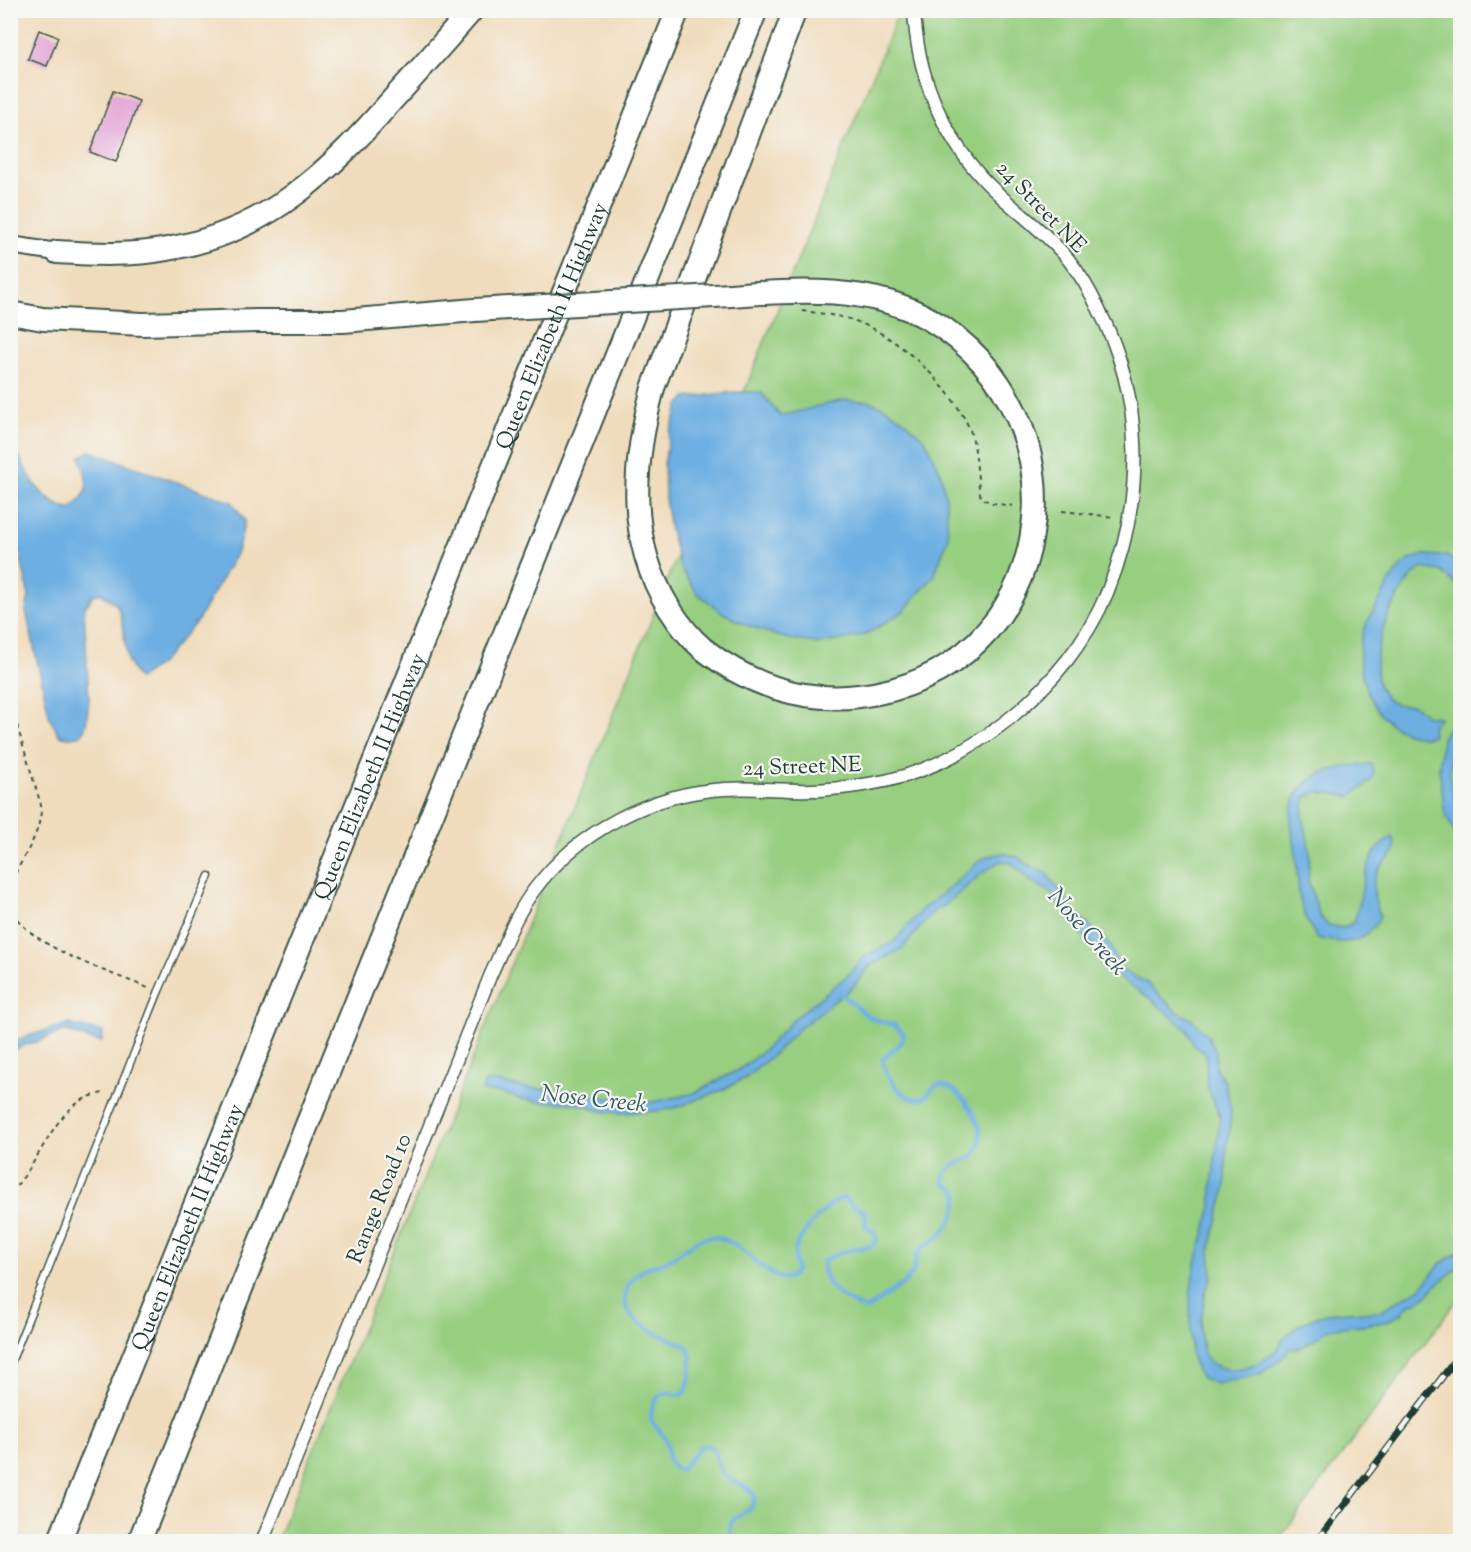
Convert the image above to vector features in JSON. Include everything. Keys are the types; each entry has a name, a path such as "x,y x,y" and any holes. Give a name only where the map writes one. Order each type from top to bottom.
{"highway":[{"path":"57,252 103,254 166,249 230,232 261,218 290,200 344,153 472,10"},
{"name":"Queen Elizabeth II Highway","path":"59,1542 678,10"},
{"path":"139,1542 756,10"},
{"path":"10,313 43,318 143,324 343,321 475,310 732,295 822,291 858,296 903,308 930,320 980,359 997,380 1024,430 1034,484 1032,540 1025,566 998,617 962,655 935,673 910,685 880,694 846,698 811,697 779,690 746,676 718,660 697,643 674,617 660,593 647,561 638,525 636,486 639,451 653,388 795,10"}],"main road":[{"path":"10,245 57,252"}],"street":[{"name":"24 Street NE","path":"546,876 584,840 610,824 645,807 683,794 724,789 814,790 885,782 932,767 968,748 1001,725 1033,698 1064,664 1088,629 1105,597 1118,564 1134,491 1135,453 1132,412 1124,372 1111,333 1090,291 1068,260 984,179 953,139 935,106 922,70 915,35 914,10"},
{"name":"Range Road 10","path":"262,1542 496,963 517,917 533,891 546,876"}],"lane":[{"path":"10,1365 158,993 209,876"}],"path":[{"path":"793,311 854,320 879,333 915,358 950,396 970,430 975,448 981,498 992,503 1013,506"},
{"path":"1062,512 1129,519"},
{"path":"10,690 18,729 41,805 41,818 34,839 10,885"},
{"path":"10,903 19,922 44,943 158,993"},
{"path":"10,1192 33,1164 65,1114 90,1096 102,1093 118,1094"}],"green space":[{"path":"899,11 1460,11 1460,1296 1278,1541 276,1542"}],"water":[{"path":"733,392 761,392 780,416 843,400 868,401 886,408 905,421 926,441 940,471 946,499 948,538 934,576 903,612 865,635 820,644 784,638 744,624 723,613 697,593 680,567 670,530 665,498 664,464 670,431 680,404 686,398"},
{"path":"10,439 40,491 59,505 70,509 85,492 86,479 80,457 90,451 232,502 245,521 237,552 198,620 161,663 138,679 128,662 121,616 116,604 100,593 93,595 84,609 89,699 86,725 81,735 60,736 50,719 26,611 29,596 18,544 11,526"},
{"path":"1424,555 1447,556 1460,566 1460,588 1441,571 1421,568 1410,578 1390,612 1382,633 1377,653 1376,673 1381,690 1391,702 1399,705 1414,705 1427,716 1440,717 1432,726 1433,735 1424,737 1397,728 1376,708 1363,680 1360,649 1362,635 1371,614 1399,568 1409,560"},
{"path":"1460,715 1460,731 1453,742 1450,772 1451,785 1460,817 1460,845 1445,813 1439,768 1442,738 1452,721"},
{"path":"1372,764 1374,774 1370,782 1350,796 1318,792 1305,798 1303,815 1310,854 1308,880 1320,917 1329,925 1343,928 1354,922 1365,875 1374,854 1392,837 1395,848 1376,874 1375,898 1380,916 1368,933 1361,938 1346,942 1317,938 1305,917 1298,889 1291,819 1295,800 1310,780 1321,774 1346,767"},
{"name":"Nose Creek","path":"1003,853 1018,857 1046,873 1070,907 1110,945 1119,967 1146,982 1176,1011 1193,1020 1208,1036 1216,1051 1216,1069 1225,1082 1231,1110 1226,1152 1226,1186 1210,1250 1212,1276 1206,1290 1200,1329 1204,1354 1211,1363 1221,1368 1232,1369 1258,1363 1276,1352 1283,1339 1299,1325 1335,1312 1378,1312 1421,1288 1440,1264 1460,1251 1460,1266 1434,1287 1426,1297 1408,1305 1402,1314 1385,1322 1328,1329 1309,1343 1297,1349 1289,1349 1279,1361 1260,1374 1216,1384 1202,1378 1191,1354 1190,1295 1194,1270 1212,1206 1220,1117 1207,1085 1206,1054 1194,1045 1187,1030 1152,1000 1115,975 1104,956 1084,937 1049,891 1029,880 1012,863 1000,861 944,906 935,910 902,949 869,967 853,987 801,1027 747,1077 720,1091 674,1108 619,1113 600,1111 576,1103 543,1102 482,1091 485,1082 498,1082 525,1088 574,1091 647,1103 692,1094 740,1069 764,1050 795,1018 848,975 864,956 894,942 923,908 950,888 980,860"},
{"path":"68,1024 103,1032 102,1042 83,1038 65,1030 11,1050 11,1041"}],"building":[{"path":"39,30 58,37 47,66 28,59"},
{"path":"113,91 139,101 116,162 90,152"}],"waterway":[{"path":"729,1542 733,1520 751,1508 755,1496 749,1489 723,1474 714,1451 707,1446 701,1446 680,1471 672,1465 665,1438 651,1420 652,1411 654,1403 662,1394 680,1395 686,1391 691,1357 685,1345 664,1337 634,1318 627,1309 625,1299 630,1283 645,1269 667,1261 698,1240 712,1237 736,1245 775,1276 790,1277 796,1271 795,1250 804,1233 825,1210 845,1198 853,1206 865,1212 866,1228 874,1231 877,1239 872,1246 846,1251 828,1258 823,1262 823,1271 830,1286 842,1297 857,1306 869,1308 904,1283 913,1273 918,1252 946,1228 954,1216 957,1203 956,1190 944,1184 947,1171 950,1167 969,1158 979,1146 979,1127 976,1118 957,1093 943,1085 938,1085 924,1098 914,1099 895,1086 886,1072 883,1059 902,1042 904,1034 894,1025 870,1018 840,993"}],"railway":[{"path":"1316,1542 1460,1354"}]}
